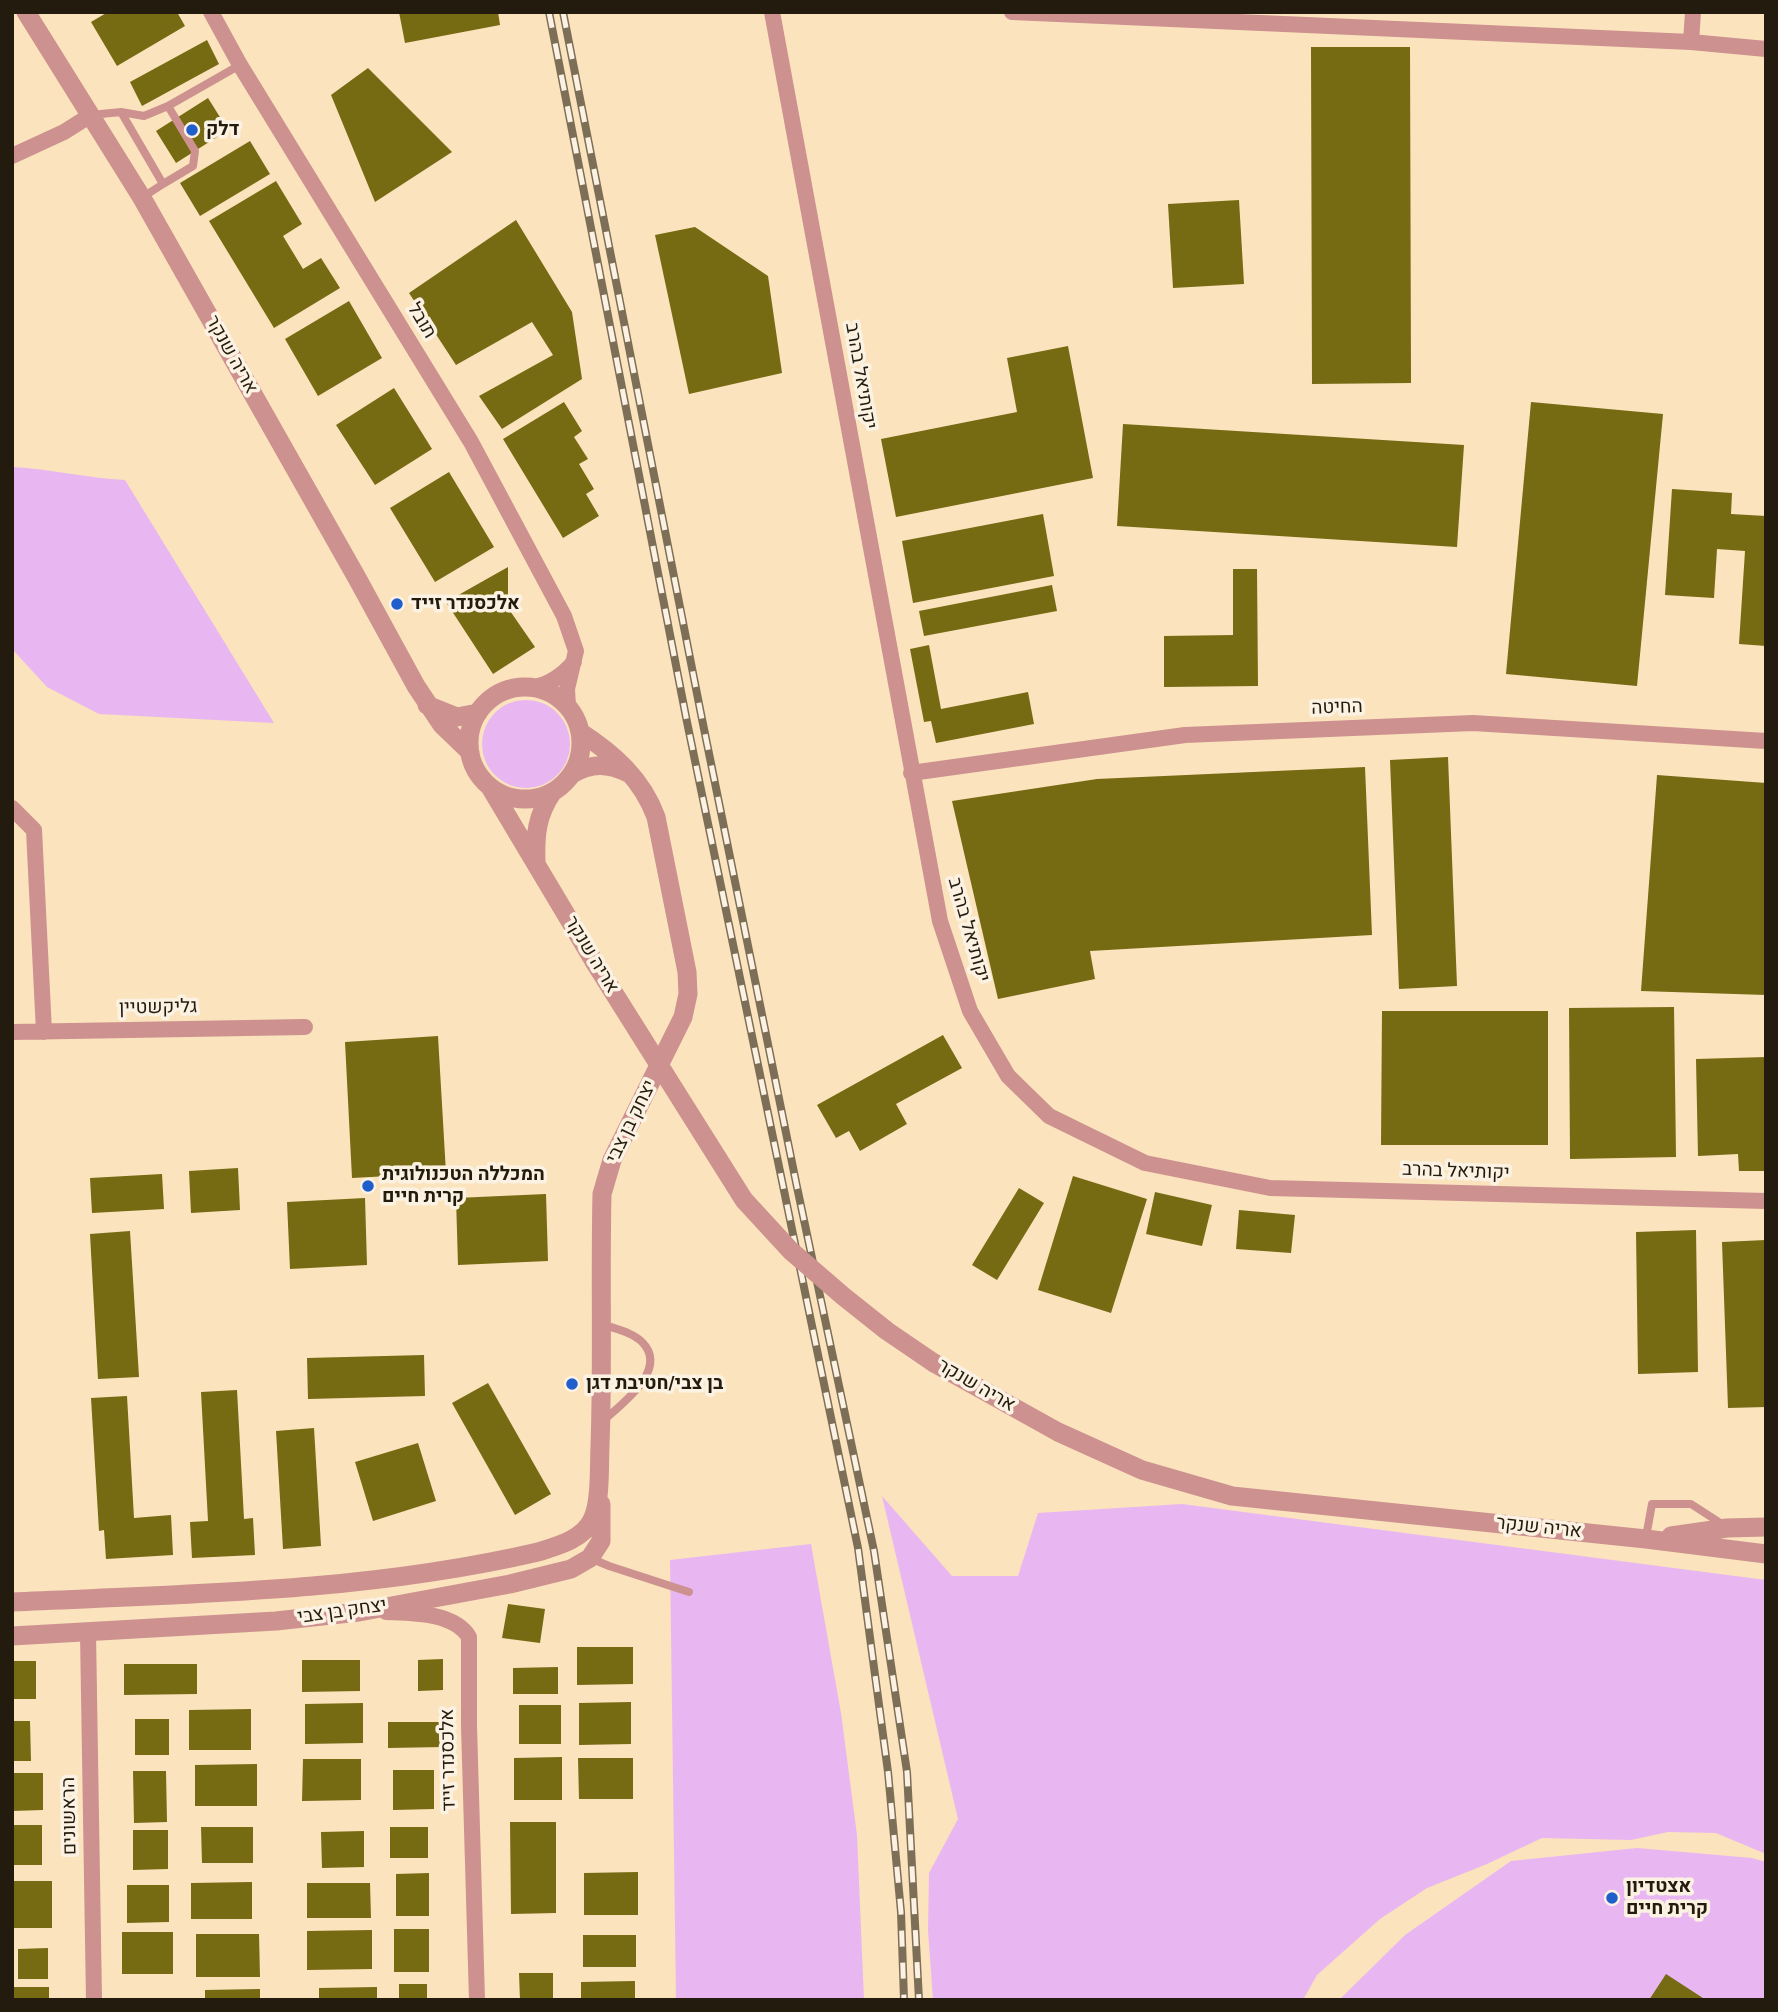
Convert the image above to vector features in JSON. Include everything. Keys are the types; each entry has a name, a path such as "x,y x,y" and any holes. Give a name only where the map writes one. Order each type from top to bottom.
{"street":[{"name":"אריה שנקר","path":"26,12 142,198 426,704 442,725 470,752"},
{"name":"תובל","path":"211,12 240,65 471,442 564,616 575,643 575,660 567,690 568,707"},
{"name":"יקותיאל בהרב","path":"772,12 940,921 970,1011 1008,1076 1049,1116 1145,1163 1270,1188 1766,1201"},
{"path":"1012,12 1691,42 1766,49"},
{"path":"1691,42 1693,12"},
{"path":"12,156 54,137 91,115"},
{"path":"552,793 537,798 520,799 490,787 474,765 470,752 471,732 478,713 501,693 549,683 575,660"},
{"path":"531,688 552,694 568,707 576,719 582,746 579,761 572,774"},
{"path":"426,704 457,717 478,713"},
{"name":"החיטה","path":"911,773 1185,735 1473,723 1766,741"},
{"name":"יצחק בן צבי","path":"12,1602 283,1589 360,1582 514,1557 558,1545 582,1533 592,1520 598,1486 600,1423 602,1194 612,1160 683,1017 688,994 687,972 656,817 650,801 632,774 606,749 580,732"},
{"path":"536,862 535,834 541,809 552,793 572,774 599,764 632,774"},
{"name":"אריה שנקר","path":"490,787 595,963 744,1200 791,1251 843,1296 934,1363 1058,1432 1142,1470 1233,1496 1766,1554"},
{"path":"12,808 34,830 44,1032"},
{"name":"גליקשטיין","path":"12,1032 305,1027"},
{"name":"יצחק בן צבי","path":"12,1636 276,1621 359,1612 510,1584 571,1569 590,1558 600,1541 601,1510 598,1486"},
{"name":"אריה שנקר","path":"1646,1539 1727,1528 1766,1527"},
{"name":"אלכסנדר זייד","path":"359,1612 423,1615 454,1622 465,1630 469,1637 477,2000"},
{"name":"הראשונים","path":"88,1633 94,2000"}],"lane":[{"path":"91,115 121,112 144,116 168,106 240,65"},
{"path":"142,198 192,166 195,151 168,106"},
{"path":"121,112 163,184"},
{"path":"600,1423 631,1397 644,1381 649,1361 644,1344 631,1334 602,1324"},
{"path":"1646,1539 1652,1504 1691,1504 1727,1528"},
{"path":"590,1558 689,1592"}],"shaded area":[{"path":"12,467 125,480 274,723 99,714 47,687 12,649"},
{"path":"526,700 543,703 557,713 567,727 570,744 567,761 557,775 543,785 526,788 509,785 495,775 485,761 482,744 485,727 495,713 509,703"},
{"path":"882,1496 952,1576 1018,1576 1038,1513 1182,1504 1766,1580 1766,1854 1716,1833 1668,1832 1631,1840 1542,1838 1427,1888 1380,1919 1317,1975 1303,2000 933,2000 928,1930 929,1873 958,1819"},
{"path":"811,1544 841,1713 857,1835 864,2000 676,2000 670,1560"},
{"name":"אצטדיון קרית חיים","path":"1637,1848 1752,1858 1766,1862 1766,2000 1339,2000 1405,1935 1511,1861"}],"building":[{"path":"108,12 177,12 185,26 117,66 91,22"},
{"path":"399,12 498,12 500,25 405,43"},
{"path":"207,40 219,64 142,106 130,82"},
{"path":"1311,47 1410,47 1411,383 1312,384"},
{"path":"368,68 452,152 375,202 331,95"},
{"name":"דלק","path":"208,98 228,130 176,163 156,131"},
{"path":"250,141 270,174 200,216 180,183"},
{"path":"276,181 302,224 283,236 303,269 321,258 340,288 274,328 209,221"},
{"path":"1239,200 1244,284 1173,288 1168,204"},
{"path":"516,220 572,312 582,379 502,429 479,396 553,355 532,322 456,365 409,293"},
{"path":"695,227 768,276 782,373 689,394 655,235"},
{"path":"349,301 382,358 318,396 285,339"},
{"path":"1068,346 1093,478 896,517 881,439 1017,412 1007,358"},
{"path":"394,388 432,449 375,485 336,425"},
{"path":"564,402 582,431 574,437 588,459 579,464 594,489 586,494 599,516 563,538 503,439"},
{"path":"1531,402 1663,414 1637,686 1506,674"},
{"path":"1123,424 1464,445 1457,547 1117,526"},
{"path":"449,472 494,547 435,582 390,508"},
{"path":"1672,489 1732,493 1731,514 1766,516 1766,646 1739,644 1745,551 1717,549 1714,598 1665,595"},
{"path":"1043,514 1054,576 913,603 902,541"},
{"path":"508,567 508,608 535,647 493,674 446,602"},
{"path":"1233,569 1257,569 1258,686 1164,687 1164,636 1233,635"},
{"path":"1052,585 1057,611 924,636 919,611"},
{"path":"929,645 941,709 1028,692 1034,724 936,743 931,721 924,722 910,649"},
{"path":"1448,757 1457,986 1399,989 1390,760"},
{"path":"1365,767 1372,935 1090,951 1095,979 998,999 952,801 1097,779"},
{"path":"1657,775 1766,783 1766,995 1641,991"},
{"path":"1674,1007 1676,1157 1570,1159 1569,1008"},
{"path":"1382,1011 1548,1011 1548,1145 1381,1145"},
{"path":"943,1035 962,1068 896,1104 907,1124 860,1151 849,1131 836,1138 817,1105"},
{"path":"438,1036 446,1173 352,1178 345,1042"},
{"path":"1766,1057 1766,1171 1739,1171 1738,1154 1698,1156 1696,1059"},
{"path":"238,1168 240,1210 191,1213 189,1171"},
{"path":"162,1174 164,1209 92,1213 90,1178"},
{"path":"1073,1176 1147,1199 1111,1313 1038,1290"},
{"path":"1019,1188 1044,1203 997,1280 972,1265"},
{"path":"1155,1192 1212,1205 1202,1246 1146,1234"},
{"path":"546,1194 548,1261 458,1265 456,1198"},
{"path":"365,1198 367,1265 290,1269 287,1202"},
{"path":"1239,1210 1295,1215 1291,1253 1236,1249"},
{"path":"1696,1230 1698,1372 1638,1374 1636,1232"},
{"path":"130,1231 139,1377 98,1379 90,1234"},
{"path":"1766,1240 1766,1407 1728,1408 1722,1242"},
{"path":"424,1355 425,1396 308,1399 307,1358"},
{"path":"488,1383 551,1494 515,1515 452,1403"},
{"path":"237,1390 244,1519 253,1518 255,1555 192,1558 190,1522 208,1521 201,1392"},
{"path":"127,1396 134,1518 171,1515 173,1555 106,1559 104,1530 99,1531 91,1398"},
{"path":"314,1428 321,1546 283,1549 276,1431"},
{"path":"418,1443 436,1501 373,1521 355,1462"},
{"path":"508,1604 545,1609 540,1643 502,1638"},
{"path":"577,1647 633,1647 633,1684 577,1685"},
{"path":"443,1659 443,1690 418,1691 418,1660"},
{"path":"302,1660 360,1660 360,1691 302,1692"},
{"path":"12,1661 36,1661 36,1699 12,1699"},
{"path":"124,1664 197,1664 197,1694 124,1695"},
{"path":"558,1667 558,1694 513,1694 513,1668"},
{"path":"631,1702 631,1744 579,1745 579,1703"},
{"path":"363,1703 363,1743 305,1744 305,1704"},
{"path":"519,1705 561,1705 561,1744 519,1744"},
{"path":"251,1709 251,1750 189,1750 189,1710"},
{"path":"135,1719 169,1719 169,1755 135,1755"},
{"path":"12,1721 30,1721 31,1761 12,1761"},
{"path":"388,1722 443,1722 443,1747 388,1748"},
{"path":"562,1757 562,1800 514,1800 514,1758"},
{"path":"578,1758 633,1758 633,1799 579,1799"},
{"path":"303,1759 361,1759 361,1800 302,1801"},
{"path":"257,1764 257,1806 195,1806 195,1765"},
{"path":"393,1770 434,1770 434,1809 393,1810"},
{"path":"133,1771 166,1771 167,1822 134,1823"},
{"path":"12,1773 43,1773 43,1810 12,1811"},
{"path":"510,1822 556,1822 556,1913 511,1914"},
{"path":"12,1825 42,1825 42,1865 12,1865"},
{"path":"201,1827 253,1827 253,1863 202,1863"},
{"path":"390,1827 428,1827 428,1858 390,1858"},
{"path":"133,1830 168,1830 168,1869 133,1870"},
{"path":"364,1831 364,1867 322,1868 321,1832"},
{"path":"638,1872 638,1915 584,1915 584,1873"},
{"path":"429,1873 429,1916 396,1916 396,1874"},
{"path":"12,1881 52,1881 52,1928 12,1928"},
{"path":"252,1882 252,1919 191,1919 191,1883"},
{"path":"307,1883 370,1883 371,1918 307,1918"},
{"path":"127,1885 169,1885 169,1922 127,1923"},
{"path":"394,1929 429,1929 429,1972 394,1972"},
{"path":"372,1930 372,1969 307,1970 307,1931"},
{"path":"122,1932 173,1932 173,1974 122,1974"},
{"path":"196,1934 259,1934 260,1977 196,1977"},
{"path":"583,1935 636,1935 636,1967 583,1967"},
{"path":"48,1948 48,1979 18,1979 18,1949"},
{"path":"519,1973 553,1973 553,2000 520,2000"},
{"path":"1666,1974 1706,2000 1649,2000"},
{"path":"635,1981 635,2000 581,2000 581,1982"},
{"path":"399,1984 427,1984 427,2000 399,2000"},
{"path":"13,1987 49,1987 49,2000 13,2000"},
{"path":"377,1987 377,2000 319,2000 319,1988"},
{"path":"260,1989 260,2000 205,2000 205,1990"}],"railway":[{"path":"549,12 687,722 858,1548 888,1772 901,1912 904,2000"},
{"path":"563,12 702,719 874,1551 907,1772 919,2000"}],"place":[{"name":"דלק","path":"192,130"},
{"name":"אלכסנדר זייד","path":"397,604"},
{"name":"המכללה הטכנולוגית קרית חיים","path":"368,1186"},
{"name":"בן צבי/חטיבת דגן","path":"572,1384"},
{"name":"אצטדיון קרית חיים","path":"1612,1898"}]}
